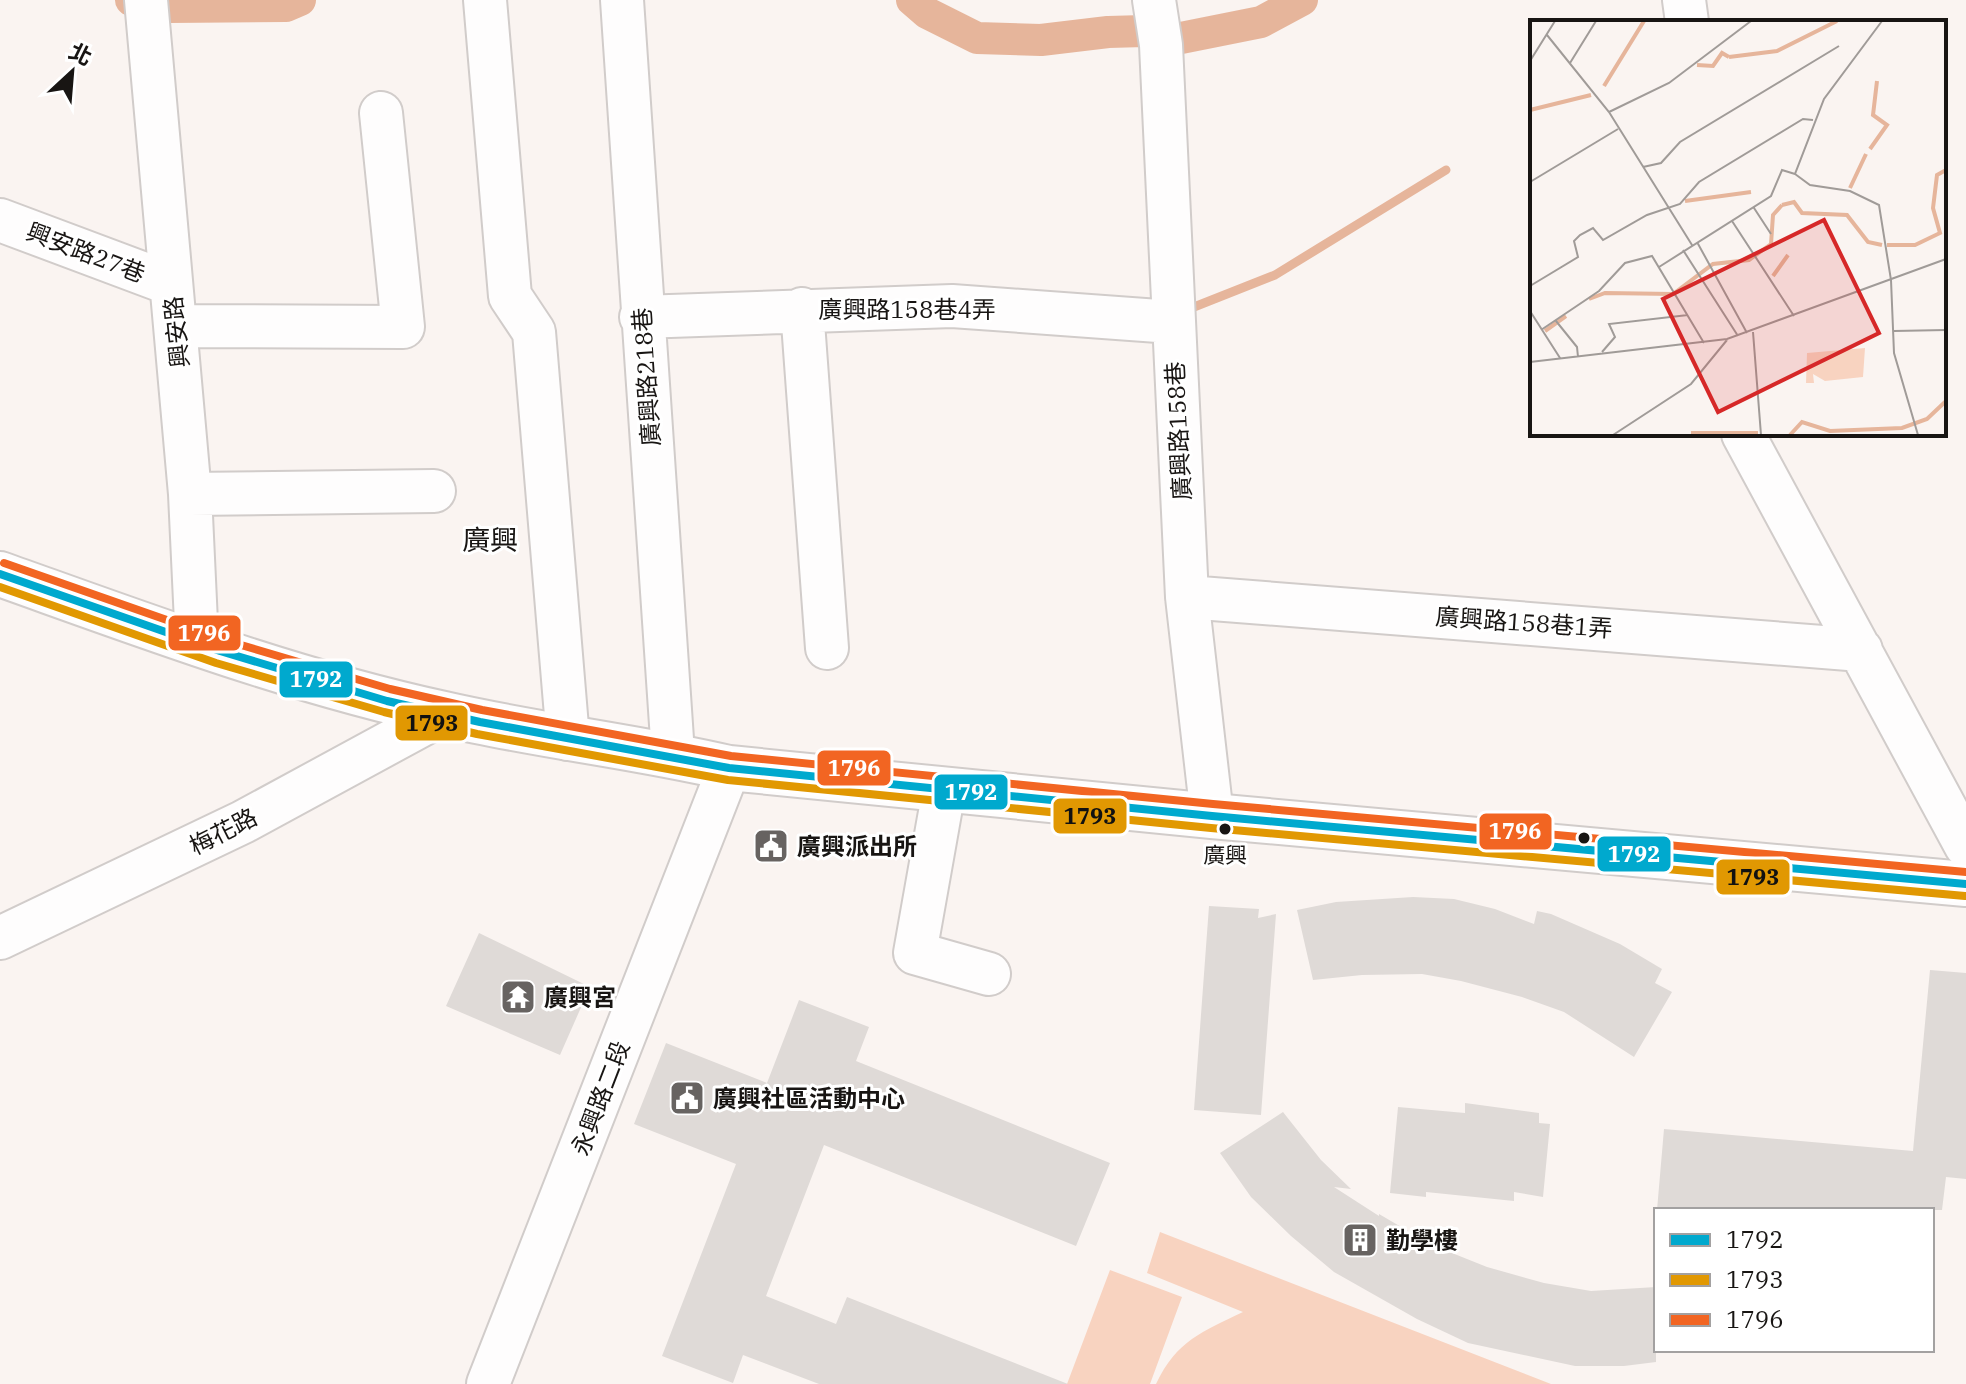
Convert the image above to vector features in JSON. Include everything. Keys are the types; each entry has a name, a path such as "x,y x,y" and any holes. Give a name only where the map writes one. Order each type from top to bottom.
{"main road":[{"path":"0,574 197,644 292,674 442,714 568,739 673,754 729,768 1212,816 1966,884"}],"street":[{"path":"485,0 510,296 534,332 568,739"},
{"name":"廣興路218巷","path":"622,0 641,317 673,754"},
{"path":"1684,0 1687,20"},
{"name":"興安路","path":"148,10 190,494 197,644"},
{"name":"廣興路158巷","path":"1160,14 1187,597 1212,816"},
{"path":"176,326 403,327 381,113"},
{"name":"興安路27巷","path":"0,220 171,284"},
{"name":"廣興路158巷4弄","path":"641,317 952,306 1172,322"},
{"path":"802,309 827,648"},
{"path":"1744,436 1966,846"},
{"path":"190,494 434,491"},
{"name":"廣興路158巷1弄","path":"1187,597 1861,650"},
{"name":"梅花路","path":"0,938 243,822 442,714"},
{"name":"永興路二段","path":"488,1384 729,768"},
{"path":"944,790 915,953 989,974"}],"shaded area":[{"path":"1160,1232 1551,1384 1156,1384 1182,1347 1203,1332 1243,1312 1147,1273"},
{"path":"1110,1270 1182,1297 1150,1384 1067,1384"}],"building":[{"path":"1413,897 1454,899 1495,909 1534,924 1537,911 1551,914 1620,944 1662,969 1655,983 1672,992 1634,1057 1564,1012 1461,981 1422,974 1313,980 1297,910 1336,902"},
{"path":"1209,906 1259,909 1258,918 1276,914 1261,1115 1194,1110"},
{"name":"廣興宮","path":"479,933 590,987 560,1055 446,1006"},
{"path":"1930,970 1966,973 1966,1179 1946,1177 1942,1210 1657,1208 1664,1129 1913,1151"},
{"path":"799,1000 869,1027 856,1061 1110,1163 1076,1246 824,1145 766,1296 836,1324 847,1297 1068,1384 819,1384 743,1355 733,1383 662,1356 736,1164 634,1124 666,1043 767,1083"},
{"path":"1465,1103 1539,1113 1539,1123 1550,1124 1543,1197 1514,1192 1514,1201 1426,1192 1426,1197 1390,1193 1398,1107 1465,1113"},
{"name":"勤學樓","path":"1283,1112 1321,1160 1351,1189 1334,1187 1432,1245 1487,1267 1544,1283 1591,1291 1654,1287 1656,1362 1624,1366 1575,1366 1468,1343 1417,1319 1334,1272 1291,1236 1251,1197 1220,1153"}],"waterway":[{"path":"131,0 169,7 286,6 300,0"},
{"path":"912,0 927,13 977,38 1041,40 1144,31 1176,39 1261,22 1302,0"},
{"path":"1194,307 1275,275 1446,170"}],"transit line":[{"name":"1796","path":"4,563 224,640 390,689 482,710 731,756 1213,804 1966,872"},
{"name":"1792","path":"0,574 220,651 387,701 480,722 729,768 1212,816 1966,884"},
{"name":"1793","path":"0,587 216,663 384,712 477,734 728,780 1211,828 1965,896"}],"place":[{"name":"廣興","path":"1225,829"},
{"name":"廣興派出所","path":"771,846"},
{"name":"廣興宮","path":"518,997"},
{"name":"廣興社區活動中心","path":"687,1098"},
{"name":"勤學樓","path":"1360,1240"}],"district":[{"name":"廣興","path":"490,539"}]}
